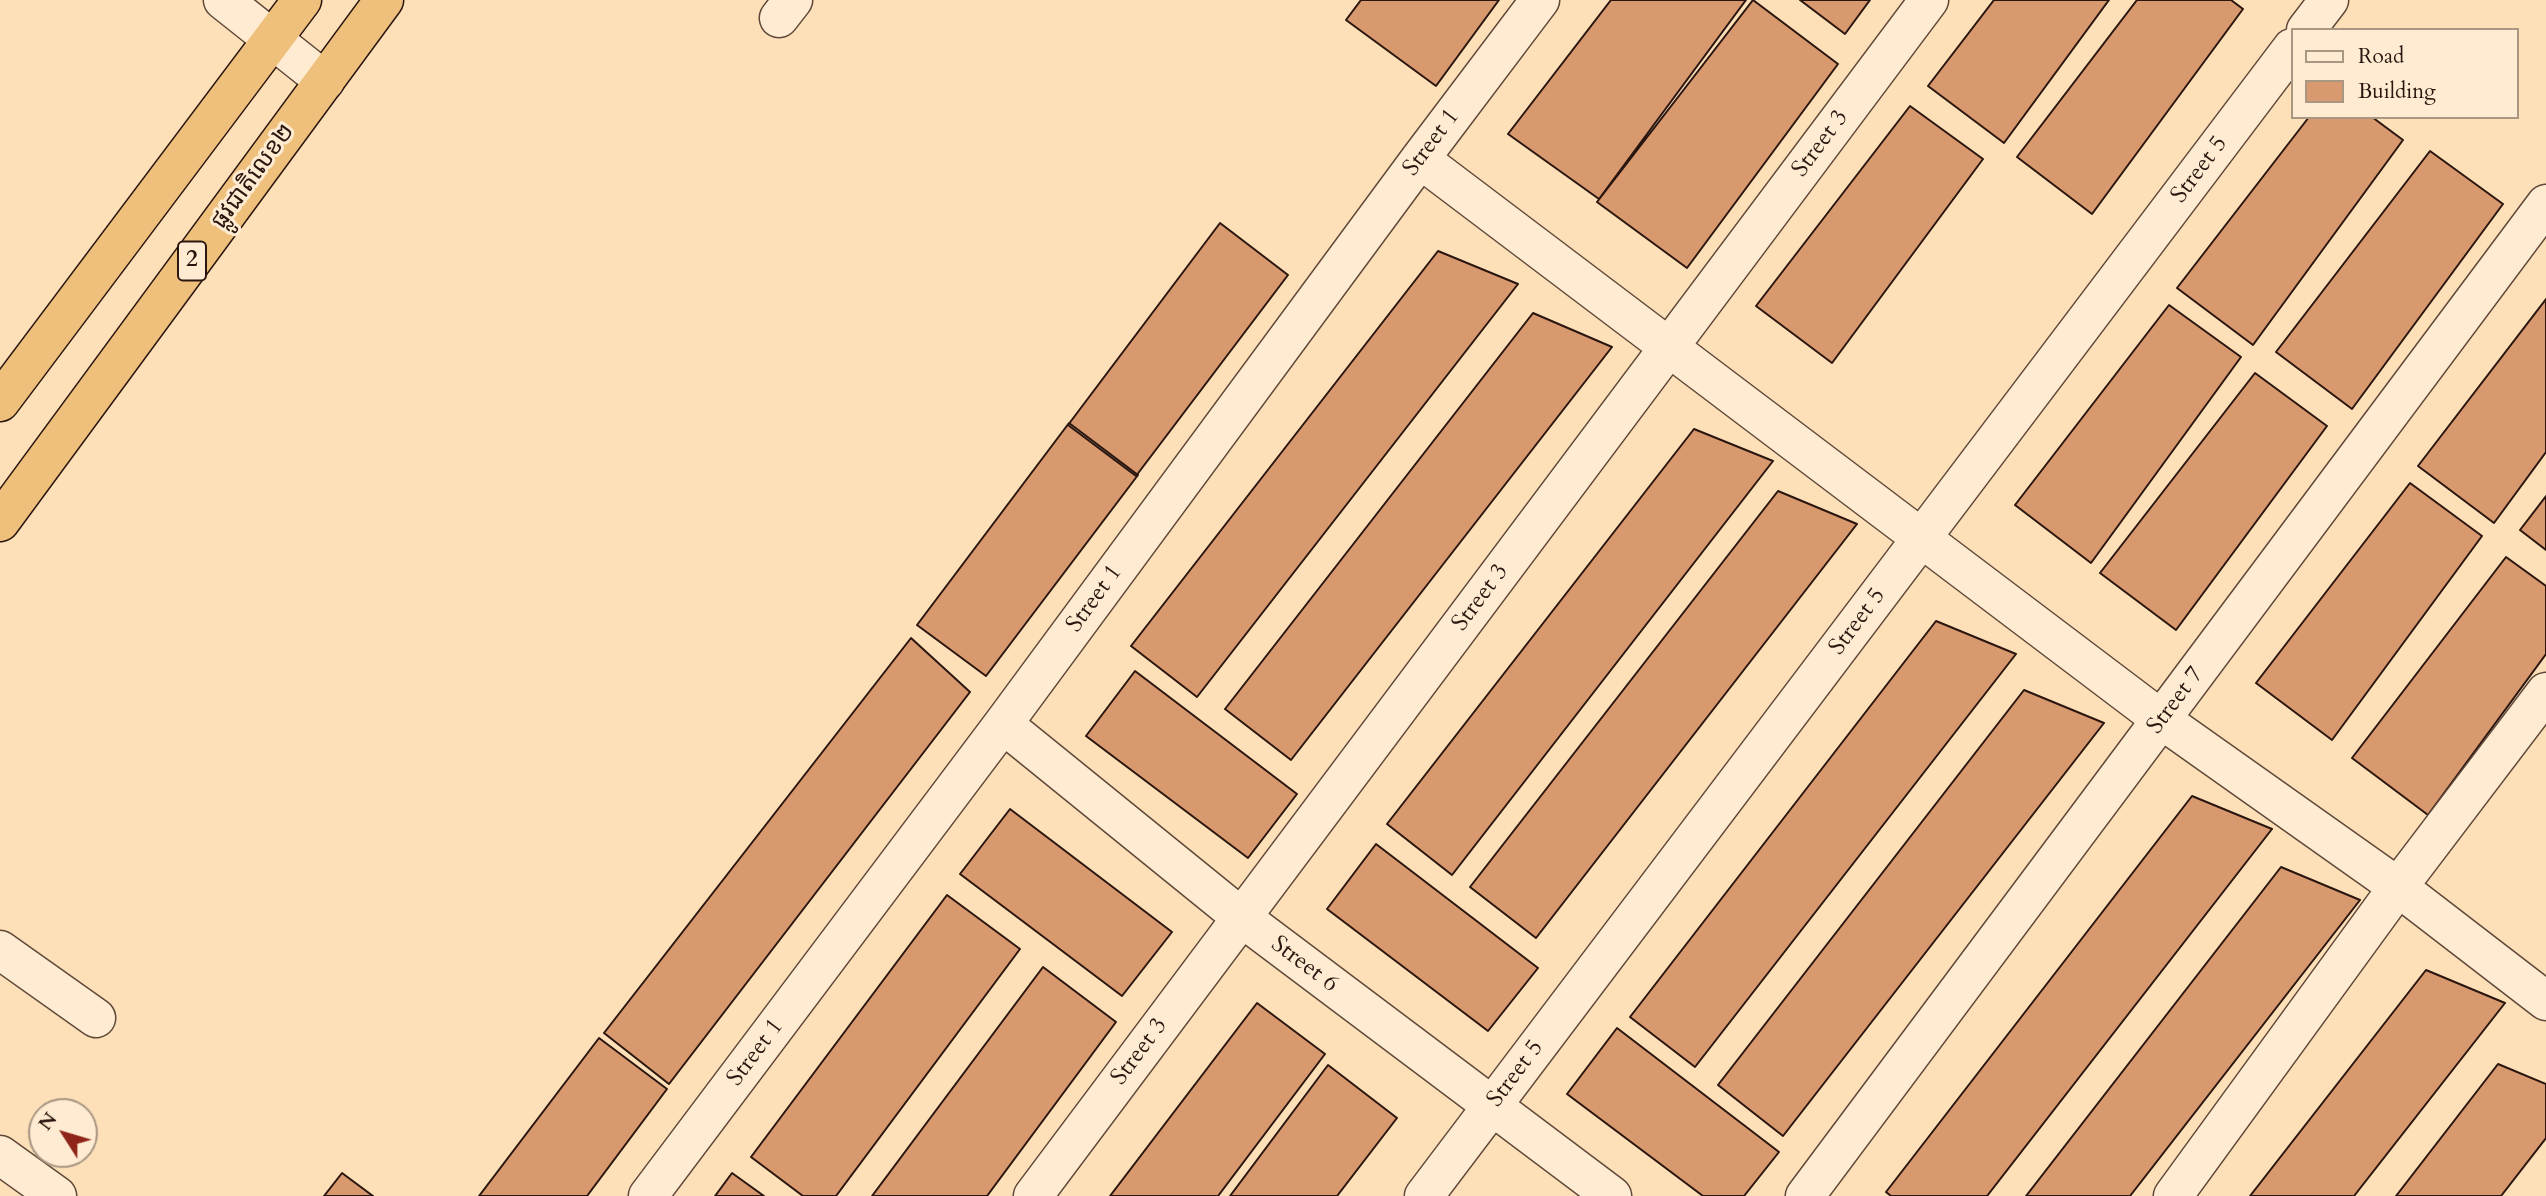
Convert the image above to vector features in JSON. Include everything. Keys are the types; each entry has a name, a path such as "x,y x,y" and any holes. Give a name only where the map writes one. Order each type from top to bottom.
{"highway":[{"path":"0,402 302,0"},
{"name":"ផ្លូវជាតិលេខ២","path":"0,522 384,0"}],"street":[{"path":"223,0 325,81"},
{"name":"Street 1","path":"648,1196 1003,724 1540,0"},
{"name":"Street 3","path":"1032,1196 1928,0"},
{"path":"2308,28 2329,0"},
{"name":"Street 5","path":"1424,1196 2290,51"},
{"path":"1420,159 2162,720 2398,887 2546,1001"},
{"name":"Street 7","path":"1805,1196 2546,204"},
{"path":"2173,1196 2398,887 2546,692"},
{"name":"Street 6","path":"1003,724 1241,917 1612,1196"},
{"path":"0,950 96,1018"},
{"path":"0,1155 57,1196"}],"building":[{"path":"1361,0 1499,0 1436,86 1346,20"},
{"path":"1611,0 1746,0 1599,199 1508,134"},
{"path":"1753,0 1838,64 1687,268 1597,202"},
{"path":"1800,0 1870,0 1845,34"},
{"path":"1994,0 2109,0 2004,143 1928,86"},
{"path":"2137,0 2231,0 2243,9 2092,214 2017,157"},
{"path":"1910,106 1983,159 1832,363 1756,306"},
{"path":"2307,119 2375,119 2403,140 2253,345 2177,288"},
{"path":"2430,151 2503,204 2352,409 2276,352"},
{"path":"1220,223 1288,275 1136,476 1068,425"},
{"path":"1438,251 1518,284 1197,697 1131,646"},
{"path":"2546,299 2546,452 2494,523 2418,466"},
{"path":"2169,305 2241,357 2091,563 2015,505"},
{"path":"1533,313 1612,347 1291,760 1225,709"},
{"path":"2255,373 2327,426 2176,630 2100,573"},
{"path":"1069,423 1138,475 986,676 917,625"},
{"path":"1694,429 1773,461 1452,875 1387,824"},
{"path":"2410,483 2482,536 2332,740 2256,683"},
{"path":"1778,491 1857,524 1536,938 1470,887"},
{"path":"2546,496 2546,550 2520,530"},
{"path":"2506,557 2546,586 2546,654 2428,815 2352,758"},
{"path":"1936,621 2016,654 1695,1067 1630,1017"},
{"path":"911,638 970,692 669,1084 604,1033"},
{"path":"1135,671 1297,794 1248,858 1086,736"},
{"path":"2024,690 2104,723 1783,1136 1718,1085"},
{"path":"2192,796 2272,829 1987,1196 1891,1196 1886,1192"},
{"path":"1010,809 1172,932 1122,996 960,874"},
{"path":"1376,844 1538,968 1488,1031 1327,909"},
{"path":"2281,867 2360,900 2130,1196 2026,1196"},
{"path":"947,895 1020,949 836,1196 803,1196 751,1157"},
{"path":"1043,967 1116,1022 987,1196 872,1196"},
{"path":"2426,970 2505,1003 2354,1196 2250,1196"},
{"path":"1257,1003 1325,1054 1218,1196 1110,1196"},
{"path":"1617,1028 1779,1152 1744,1196 1703,1196 1567,1094"},
{"path":"599,1038 667,1089 587,1196 479,1196"},
{"path":"2498,1064 2546,1084 2546,1138 2501,1196 2396,1196"},
{"path":"1328,1065 1397,1118 1337,1196 1230,1196"},
{"path":"342,1173 373,1196 324,1196"},
{"path":"732,1173 764,1196 715,1196"}]}
